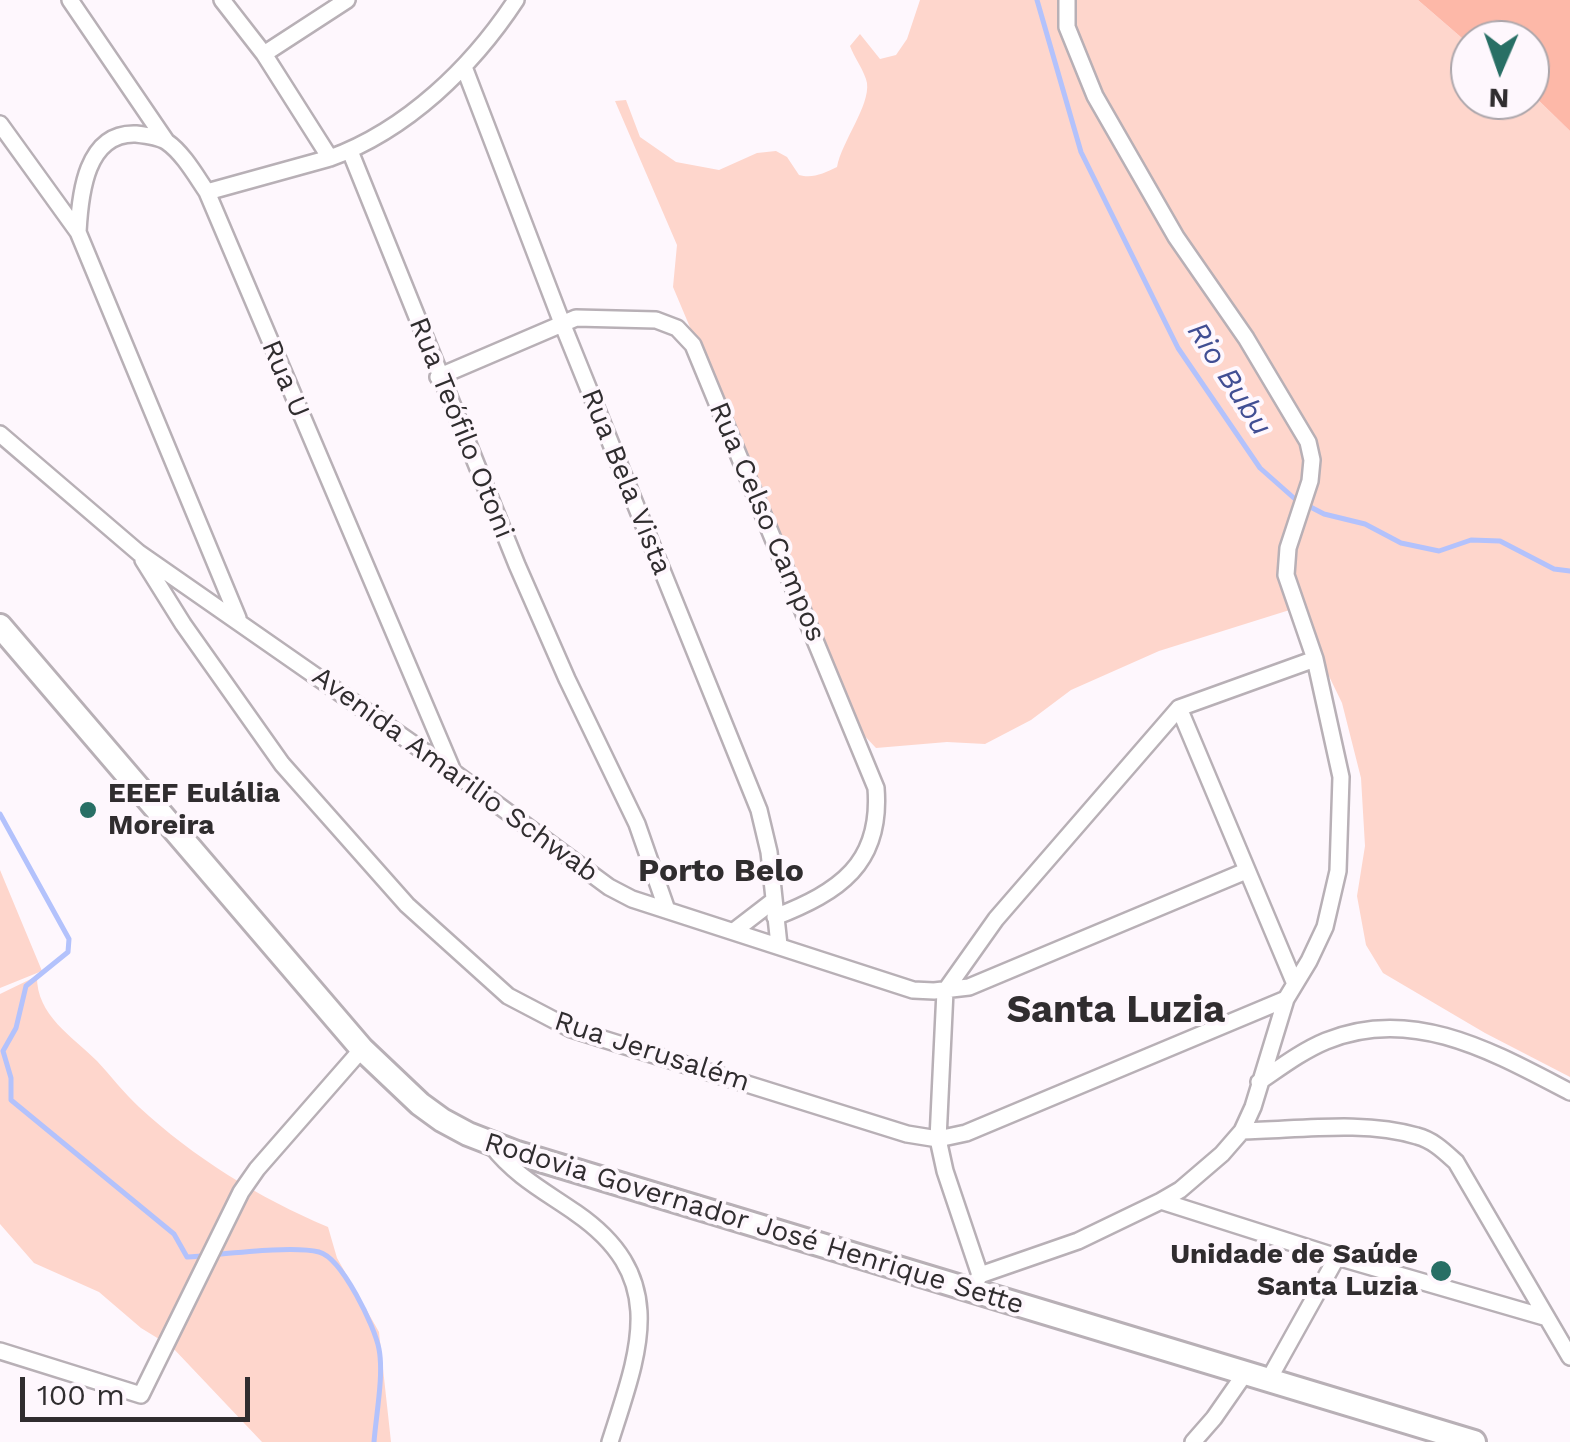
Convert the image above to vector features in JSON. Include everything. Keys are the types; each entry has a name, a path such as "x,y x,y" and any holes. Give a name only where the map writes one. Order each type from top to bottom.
{"main road":[{"name":"Rodovia Governador José Henrique Sette","path":"0,626 362,1049 442,1120 490,1142 579,1173 975,1283 1474,1442"}],"street":[{"name":"Rua U","path":"70,0 166,141 206,192 452,771"},
{"path":"222,0 264,54 330,158"},
{"path":"264,54 347,0"},
{"path":"206,192 350,151 404,117 464,66 516,0"},
{"path":"1067,0 1067,27 1095,96 1147,189 1246,338 1308,442 1312,460 1310,481 1288,548 1286,574 1316,658 1341,777 1341,841 1331,908 1318,943 1286,999 1242,1131 1212,1163 1161,1202 975,1283 938,1139 946,990 996,919 1180,708 1316,658"},
{"name":"Rua Bela Vista","path":"464,66 562,323 760,810 780,946"},
{"path":"0,124 78,232 238,619"},
{"path":"78,232 81,196 97,152 120,136 132,134 166,141"},
{"name":"Rua Teófilo Otoni","path":"350,151 438,376 567,680 630,807 667,910"},
{"name":"Rua Celso Campos","path":"438,376 562,323 593,317 656,320 677,328 693,345 872,771 878,805 872,838 856,869 830,892 774,909"},
{"name":"Avenida Amarilio Schwab","path":"0,434 139,553 452,771 598,880 632,899 913,990 946,990 992,978 1246,871"},
{"name":"Rua Jerusalém","path":"139,553 183,624 282,764 406,905 508,996 571,1028 908,1134 938,1139 966,1133 1286,999"},
{"path":"1180,708 1295,984"},
{"path":"734,931 774,909"},
{"path":"1260,1082 1302,1052 1329,1039 1406,1027 1472,1043 1570,1092"},
{"path":"0,1351 140,1395 218,1245 241,1192 257,1168 362,1049"},
{"path":"1242,1131 1373,1129 1416,1135 1438,1146 1456,1162 1570,1357"},
{"path":"490,1142 508,1168 606,1236 634,1276 639,1307 638,1339 610,1442"},
{"path":"1161,1202 1336,1258 1544,1317"},
{"path":"1193,1442 1258,1375 1336,1258"}],"shaded area":[{"path":"920,0 1418,0 1450,28 1450,120 1550,120 1550,112 1570,131 1570,1077 1383,973 1366,945 1357,896 1365,846 1361,778 1342,703 1296,608 1159,651 1071,690 1031,720 985,744 947,742 876,748 860,731 673,287 677,245 615,101 626,100 640,137 676,162 719,170 757,153 776,151 787,157 799,175 818,175 837,167 867,92 866,79 850,46 860,34 880,59 896,55 907,39"},
{"path":"1418,0 1570,0 1570,131 1550,112 1550,20 1450,20 1450,28"},
{"path":"0,870 42,971 0,988"},
{"path":"37,976 38,990 49,1014 133,1102 228,1175 328,1227 337,1258 379,1332 391,1442 262,1442 172,1347 141,1328 99,1292 34,1263 0,1224 0,994"}],"waterway":[{"name":"Rio Bubu","path":"1037,0 1081,152 1178,348 1260,468 1295,499 1324,514 1365,524 1401,543 1439,551 1471,540 1500,541 1554,569 1570,571"},
{"path":"0,814 69,939 68,952 26,986 16,1028 3,1051 11,1078 11,1100 174,1234 187,1257 291,1250 319,1252 328,1257 356,1294 379,1349 374,1442"}],"place":[{"name":"EEEF Eulália Moreira","path":"88,810"},
{"name":"Unidade de Saúde Santa Luzia","path":"1441,1271"}],"district":[{"name":"Porto Belo","path":"721,872"},
{"name":"Santa Luzia","path":"1116,1011"}]}
